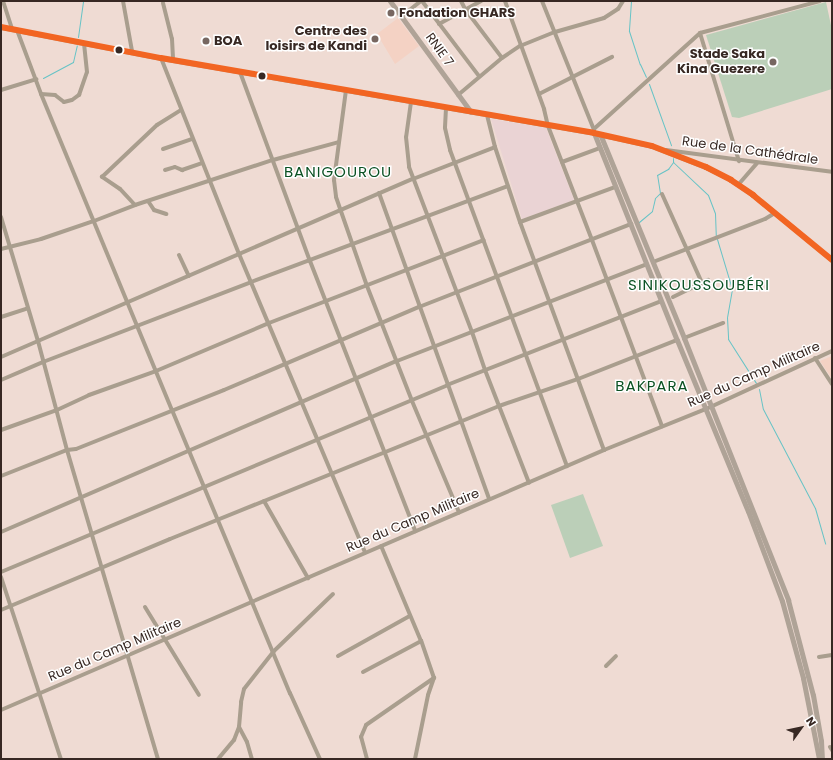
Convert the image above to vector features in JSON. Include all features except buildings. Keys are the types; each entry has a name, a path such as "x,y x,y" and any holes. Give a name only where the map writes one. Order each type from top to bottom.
{"main road":[{"name":"RNIE 7","path":"390,1 471,112"},
{"path":"1,27 240,72 548,126 596,132 666,150 706,167 738,185 832,260"},
{"path":"596,132 600,148 661,301 788,600 813,695 821,741 822,759"},
{"path":"596,132 684,338 708,409 782,601 804,678 819,759"}],"street":[{"path":"3,1 290,693 320,759"},
{"path":"123,1 132,51"},
{"path":"401,17 422,1 479,76"},
{"path":"461,1 465,9 502,58"},
{"path":"439,24 481,1"},
{"path":"505,1 520,46 539,94 548,126 662,426"},
{"path":"549,1 543,3 596,132 700,33 820,1"},
{"path":"458,94 502,58 520,46 555,32 604,18 618,9 622,1"},
{"path":"163,3 172,39 174,60"},
{"path":"700,33 739,160"},
{"path":"41,94 55,95 64,102 72,100 79,95 87,72 84,43"},
{"path":"539,94 612,57"},
{"path":"161,58 208,180 364,553"},
{"path":"240,72 310,261 372,416 415,531"},
{"path":"1,90 36,79"},
{"path":"346,90 334,186 353,245 412,401 459,512"},
{"path":"411,102 406,137 406,153 413,179 529,482"},
{"path":"446,108 446,137 454,164 470,201 567,466"},
{"path":"136,205 120,189 102,177 157,125 181,110"},
{"path":"487,115 495,147 534,263 604,450"},
{"path":"163,149 192,139"},
{"path":"1,249 94,221 208,180 339,142"},
{"path":"1,357 379,193 495,147"},
{"path":"562,162 600,148"},
{"name":"Rue de la Cathédrale","path":"666,150 832,172"},
{"path":"165,170 176,167 182,170 202,163"},
{"path":"738,185 757,163"},
{"path":"1,380 43,362 138,327 251,282 508,186"},
{"path":"520,222 615,187"},
{"path":"379,193 489,499"},
{"path":"662,194 702,283"},
{"path":"148,201 154,210 166,214"},
{"path":"652,262 766,219 775,213"},
{"path":"1,217 38,341 67,450 158,759"},
{"path":"1,476 67,450 76,449 383,324 419,307 631,224"},
{"path":"1,430 56,410 89,394 156,371 269,323 484,240"},
{"path":"179,255 189,276"},
{"path":"1,532 356,378 434,348 511,315 647,264"},
{"path":"673,296 708,280"},
{"path":"1,572 92,532 316,441 447,385 661,301"},
{"path":"1,317 28,308"},
{"path":"684,338 723,324"},
{"path":"1,610 102,567 330,474 426,437 499,406 578,379 677,340"},
{"name":"Rue du Camp Militaire","path":"1,710 604,450 708,409 832,351"},
{"path":"815,358 832,384"},
{"path":"264,501 308,578"},
{"path":"381,546 421,640 434,678 428,695 415,759"},
{"path":"1,577 38,694 61,759"},
{"path":"218,759 234,740 239,727 241,702 244,690 274,652 333,594"},
{"path":"146,607 164,641 199,695"},
{"path":"338,656 410,616"},
{"path":"363,672 421,640"},
{"path":"819,657 832,655"},
{"path":"606,666 616,656"},
{"path":"367,759 361,737 366,725 434,678"},
{"path":"239,727 247,742 252,759"}],"shaded area":[{"path":"398,18 419,46 395,64 377,34"},
{"path":"491,119 546,128 574,200 522,219"},
{"path":"832,356 832,379 820,361"}],"green space":[{"name":"Stade Saka Kina Guezere","path":"826,2 832,30 832,89 739,118 732,117 706,35"},
{"path":"583,494 603,546 570,558 551,505"}],"waterway":[{"path":"78,37 83,1"},
{"path":"631,1 629,31 646,77"},
{"path":"43,78 73,62 77,45"},
{"path":"649,84 671,145"},
{"path":"673,158 673,162 708,195 715,213 716,236"},
{"path":"639,222 652,211 655,198 660,193 657,175 668,169 673,162"},
{"path":"717,239 732,289 727,317 728,339 756,383"},
{"path":"759,389 763,409 815,508 825,544"}],"transit line":[{"path":"1,27 161,58 594,133 652,146 706,167 731,180 753,195 832,260"}],"place":[{"name":"Fondation GHARS","path":"391,13"},
{"name":"Centre des loisirs de Kandi","path":"375,39"},
{"name":"BOA","path":"206,41"},
{"name":"Stade Saka Kina Guezere","path":"773,62"}],"district":[{"name":"BANIGOUROU","path":"338,172"},
{"name":"SINIKOUSSOUBÉRI","path":"699,285"},
{"name":"BAKPARA","path":"652,386"}]}
